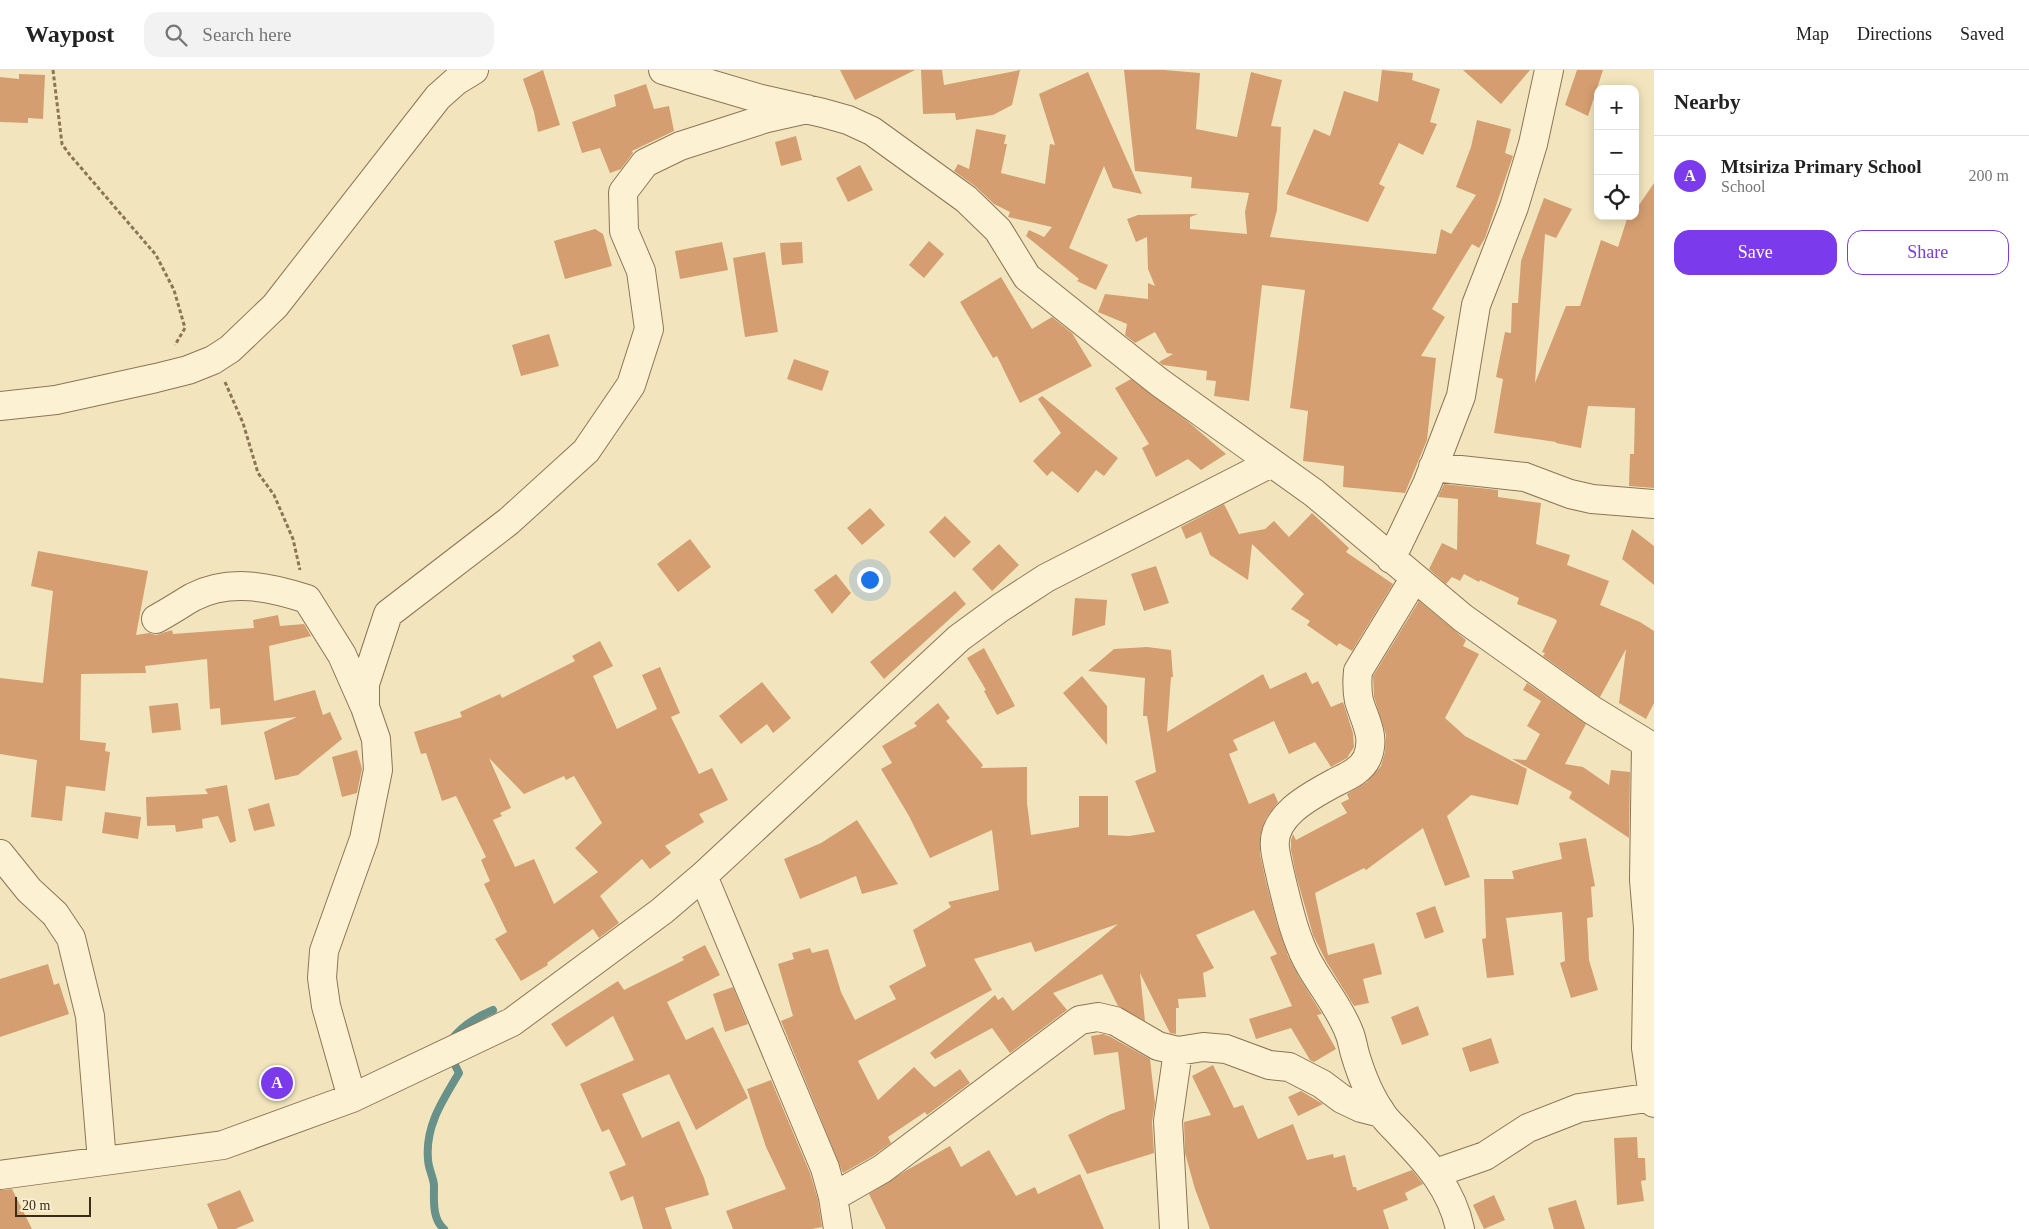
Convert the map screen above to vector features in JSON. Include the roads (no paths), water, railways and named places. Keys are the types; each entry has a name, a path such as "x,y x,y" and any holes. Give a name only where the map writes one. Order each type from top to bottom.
{"street":[{"path":"0,406 56,400 156,378 188,370 213,360 230,349 275,306 438,97 456,81 474,70"},
{"path":"663,70 761,99 848,120 872,131 966,199 998,230 1027,277 1159,382 1314,493 1414,579 1530,667 1650,746 1644,880 1648,928 1646,1048 1654,1100 1579,1108 1528,1128 1485,1156 1436,1173"},
{"path":"1391,559 1433,467 1461,396 1476,306 1514,207 1533,144 1549,70"},
{"path":"365,707 365,684 388,614 449,565 509,521 586,451 631,385 649,329 641,272 624,231 623,192 645,163 680,146 767,118 807,109"},
{"path":"0,1175 223,1145 352,1098 512,1022 662,911 703,876 959,638 1046,578 1272,462"},
{"path":"1433,467 1525,477 1570,494 1654,504"},
{"path":"1414,579 1358,671 1357,687 1359,700 1368,723 1371,744 1366,760 1352,774 1322,790 1291,812 1281,822 1275,833 1274,848 1297,934 1307,959 1342,1016 1350,1034 1366,1085 1381,1113 1436,1173 1449,1192 1460,1229"},
{"path":"156,619 195,596 222,587 247,585 277,590 307,599 342,654 365,707 376,739 378,770 364,839 324,951 322,978 326,1006 352,1098"},
{"path":"0,854 29,890 55,914 71,938 90,1016 102,1161"},
{"path":"703,876 825,1168 833,1197 838,1229"},
{"path":"833,1197 882,1169 1080,1020 1098,1017 1115,1021 1158,1046 1178,1051 1203,1047 1226,1049 1269,1065 1289,1067 1304,1074 1342,1099 1361,1108 1381,1113"},
{"path":"1174,1229 1168,1121 1178,1051"}],"waterway":[{"path":"452,1039 470,1022 493,1010"},
{"path":"444,1229 437,1220 436,1215 434,1185 428,1162 428,1147 429,1135 436,1114 459,1073 451,1057"}],"place":[{"name":"Mtsiriza Primary School","path":"277,1083"}]}
